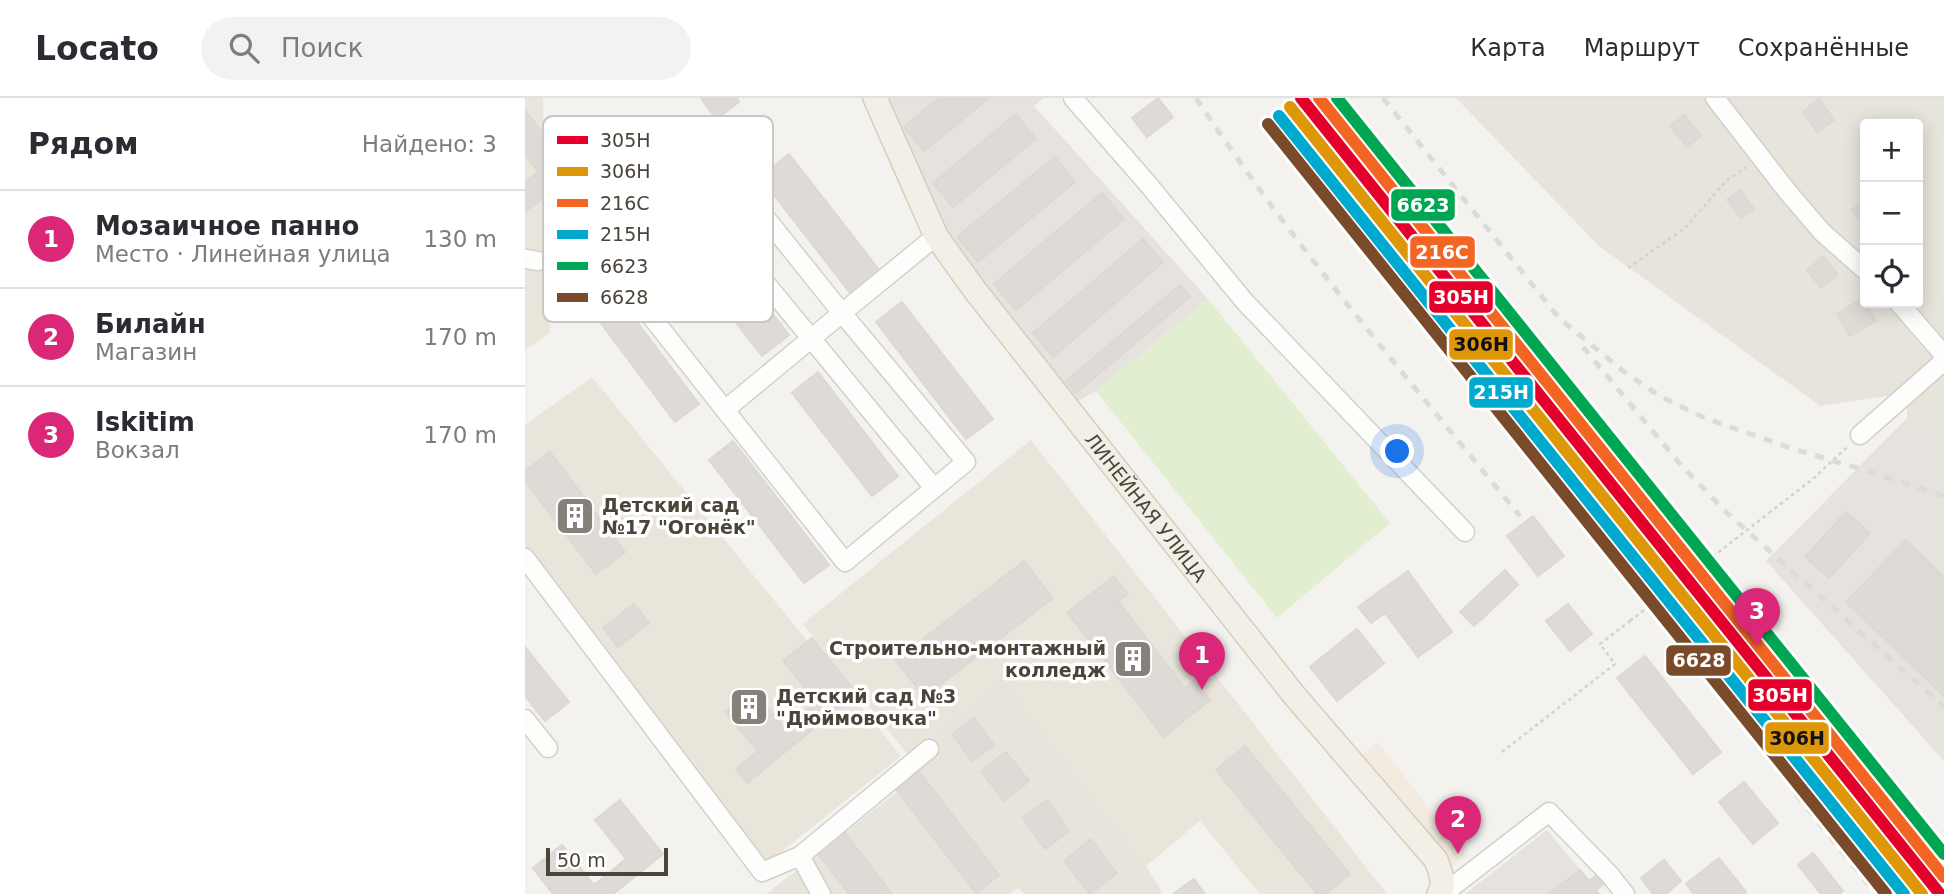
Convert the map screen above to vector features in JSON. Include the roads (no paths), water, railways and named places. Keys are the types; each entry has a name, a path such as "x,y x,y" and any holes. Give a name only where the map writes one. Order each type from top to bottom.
{"main road":[{"name":"ЛИНЕЙНАЯ УЛИЦА","path":"875,98 936,236 982,300 1294,695 1436,860 1442,873 1441,894"}],"street":[{"path":"1073,98 1245,302 1465,532"},
{"path":"1714,98 1822,232 1860,266"},
{"path":"656,322 845,562 966,462 773,227"},
{"path":"726,409 936,236"},
{"path":"773,292 934,488"},
{"path":"1903,308 1944,355"},
{"path":"1860,435 1944,361"},
{"path":"525,558 762,872 800,856 929,749"},
{"path":"525,719 548,748"},
{"path":"1441,894 1549,812 1625,894"},
{"path":"800,856 821,894"}],"railway":[{"path":"1196,98 1233,153 1312,259 1520,516"},
{"path":"1383,98 1559,318 1623,371 1661,397 1705,418 1793,449 1944,496"},
{"path":"1583,347 1680,464 1725,511 1944,707"},
{"path":"1796,794 1876,894"},
{"path":"1880,879 1890,894"}],"place":[{"name":"Детский сад №17 \"Огонёк\"","path":"575,516"},
{"name":"Iskitim","path":"1757,646"},
{"name":"Строительно-монтажный колледж","path":"1133,659"},
{"name":"Мозаичное панно","path":"1202,690"},
{"name":"Детский сад №3 \"Дюймовочка\"","path":"749,707"},
{"name":"Билайн","path":"1458,854"}]}
